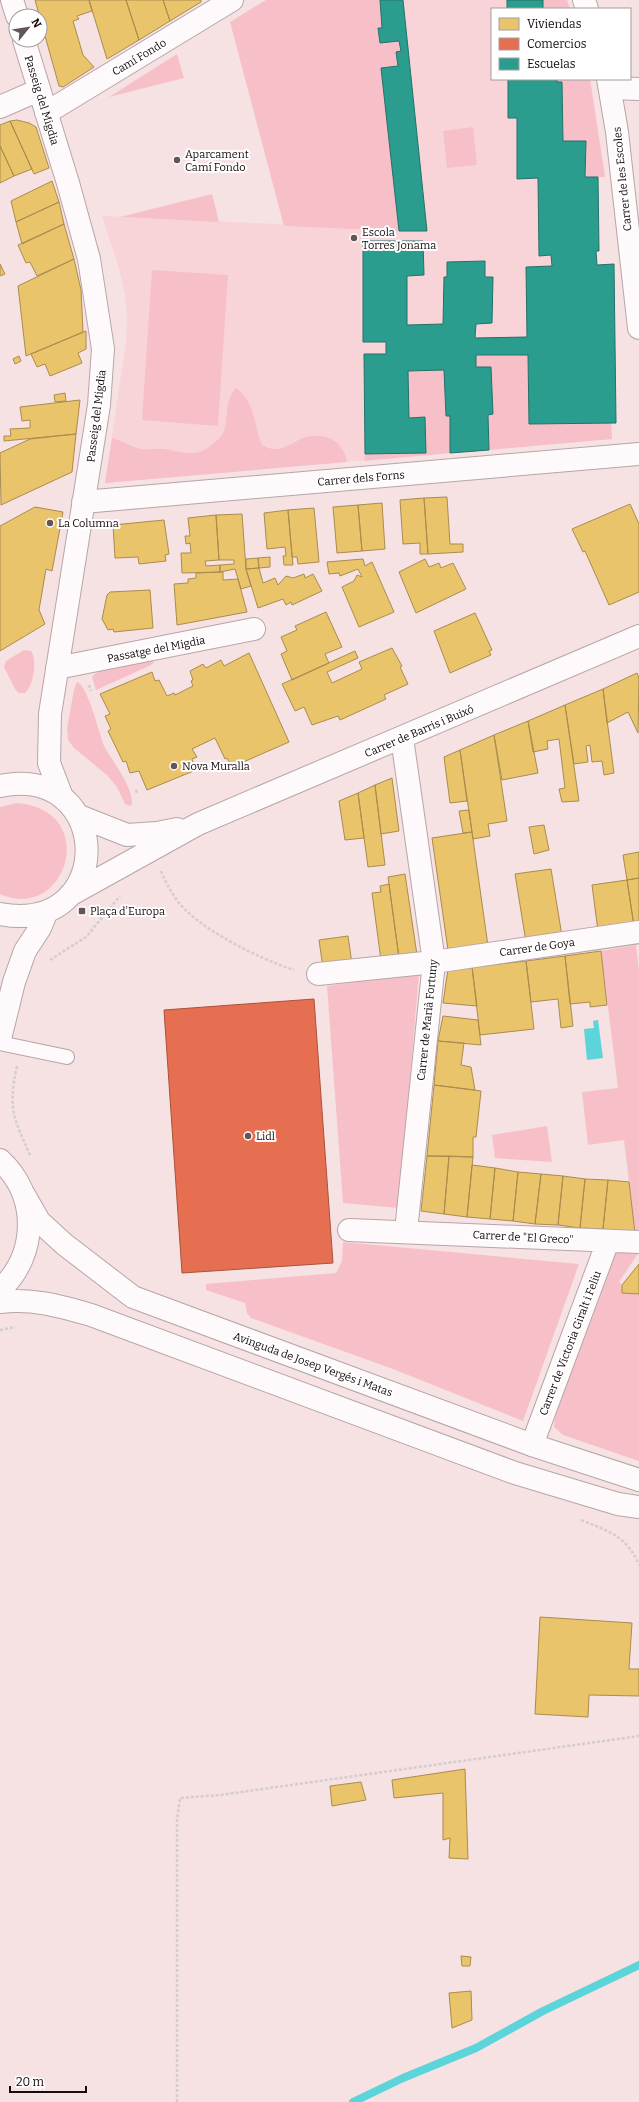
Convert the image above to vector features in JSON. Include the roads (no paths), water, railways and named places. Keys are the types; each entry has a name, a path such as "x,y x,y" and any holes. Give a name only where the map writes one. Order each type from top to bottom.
{"street":[{"name":"Camí Fondo","path":"46,113 232,0"},
{"name":"Passeig del Migdia","path":"26,48 89,259 103,349 99,405 50,714 49,763 62,797"},
{"path":"609,83 639,88"},
{"name":"Carrer de les Escoles","path":"609,83 618,132 639,328"},
{"path":"0,107 39,90"},
{"name":"Carrer dels Forns","path":"83,502 639,454"},
{"name":"Passatge del Migdia","path":"57,668 254,629"},
{"name":"Carrer de Barris i Buixó","path":"70,895 198,824 639,636"},
{"name":"Carrer de Marià Fortuny","path":"402,738 434,962 406,1231"},
{"path":"0,786 18,783 41,786 62,797 79,816 86,836 87,857 82,877 70,895 56,908 37,915 18,917 0,914"},
{"name":"Carrer de Barris i Buixó","path":"79,816 127,835 157,833 198,824"},
{"path":"0,1039 14,982 23,957 32,938 40,928 47,911"},
{"name":"Carrer de Goya","path":"318,974 434,962 639,932"},
{"path":"0,1290 16,1272 27,1245 29,1216 23,1193 16,1178 2,1159"},
{"name":"Avinguda de Josep Vergés i Matas","path":"23,1193 39,1221 64,1244 133,1297 532,1445 639,1480"},
{"name":"Carrer de \"El Greco\"","path":"349,1230 406,1231 639,1242"},
{"name":"Carrer de Victoria Giralt i Feliu","path":"532,1445 608,1241"},
{"path":"0,1302 17,1300 48,1303 91,1315 515,1473 618,1504 639,1507"}],"lane":[{"path":"0,1043 67,1057"}],"water":[{"path":"598,1020 603,1058 587,1060 584,1029 594,1028 593,1021"}],"waterway":[{"path":"353,2102 403,2078 476,2048 543,2011 639,1965"}],"place":[{"name":"Aparcament Camí Fondo","path":"177,160"},
{"name":"Escola Torres Jonama","path":"354,238"},
{"name":"La Columna","path":"50,523"},
{"name":"Nova Muralla","path":"174,766"},
{"name":"Plaça d'Europa","path":"82,911"},
{"name":"Lidl","path":"248,1136"}]}
